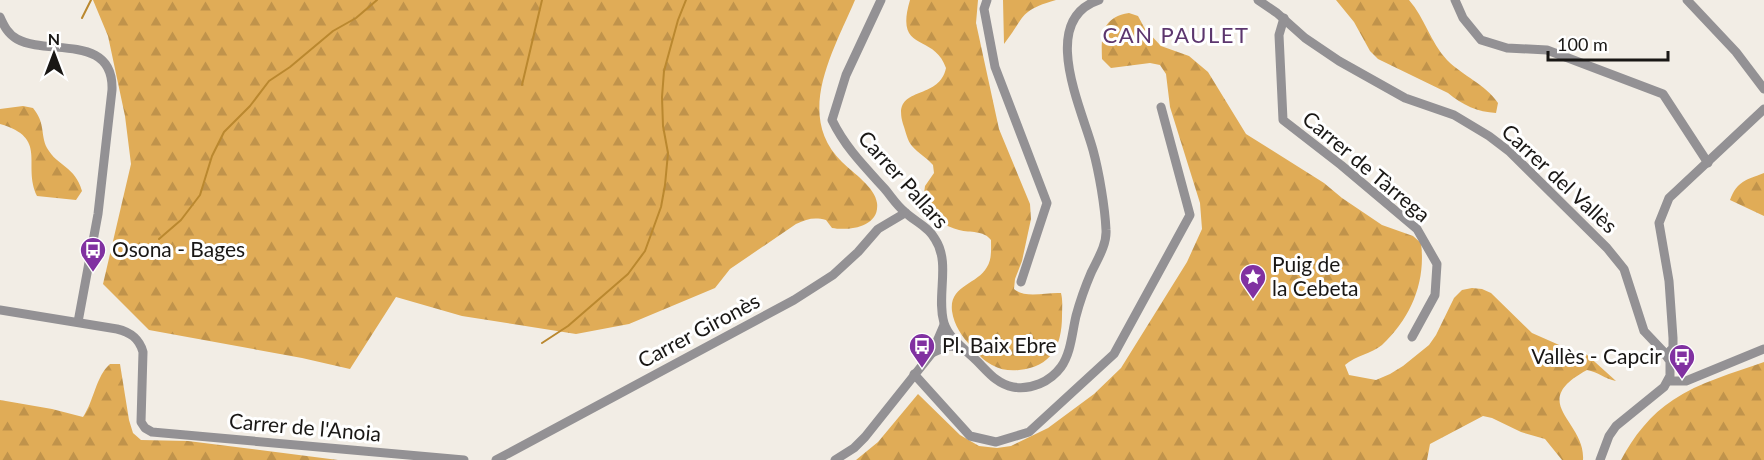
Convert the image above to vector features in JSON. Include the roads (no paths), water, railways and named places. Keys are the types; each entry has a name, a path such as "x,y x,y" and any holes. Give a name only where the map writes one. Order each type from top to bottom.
{"street":[{"name":"Carrer Pallars","path":"881,0 846,75 832,120 840,138 905,213 921,222 936,239 942,260 941,292 944,325"},
{"path":"987,0 984,9 995,67 1047,203 1021,282"},
{"path":"835,460 854,448 865,437 932,353 944,325 961,347 997,381 1016,387 1036,386 1060,368 1065,359 1079,304 1106,239 1105,217 1094,155 1073,88 1068,46 1069,27 1077,13 1090,3 1099,0"},
{"name":"Carrer del Vallès","path":"1258,0 1284,18 1305,38 1339,61 1405,98 1454,115 1510,152 1607,248 1624,268 1644,331 1666,355"},
{"path":"1455,0 1463,18 1481,40 1507,48 1546,50 1663,94 1708,163"},
{"path":"1687,0 1736,52 1764,89"},
{"path":"0,17 16,39 85,51 103,62 111,74 112,90 98,214 78,322 0,310"},
{"name":"Carrer de Tàrrega","path":"1284,18 1279,35 1283,120 1417,229 1437,264 1435,295 1412,337"},
{"path":"914,374 970,436 996,442 1029,432 1114,354 1190,216 1161,106"},
{"path":"1600,460 1609,436 1616,426 1658,393 1668,381 1671,367 1666,355 1673,348 1673,338 1669,281 1659,223 1670,198 1764,109"},
{"name":"Carrer Gironès","path":"496,460 794,300 833,275 878,229 905,213"},
{"name":"Carrer de l'Anoia","path":"78,322 124,330 132,334 139,342 143,359 140,418 145,428 158,433 464,460"},
{"path":"932,353 948,346 961,347"},
{"path":"1668,381 1686,381 1764,349"}],"waterway":[{"path":"82,18 91,0"},
{"path":"159,239 181,220 200,195 212,156 224,132 250,106 269,81 290,67 333,31 356,18 377,0"},
{"path":"522,85 542,0"},
{"path":"542,343 568,326 628,274 645,251 661,207 665,185 668,153 663,126 664,71 686,0"}],"place":[{"name":"Osona - Bages","path":"93,273"},
{"name":"Puig de la Cebeta","path":"1253,300"},
{"name":"Pl. Baix Ebre","path":"922,369"},
{"name":"Vallès - Capcir","path":"1682,380"}],"district":[{"name":"CAN PAULET","path":"1176,35"}]}
